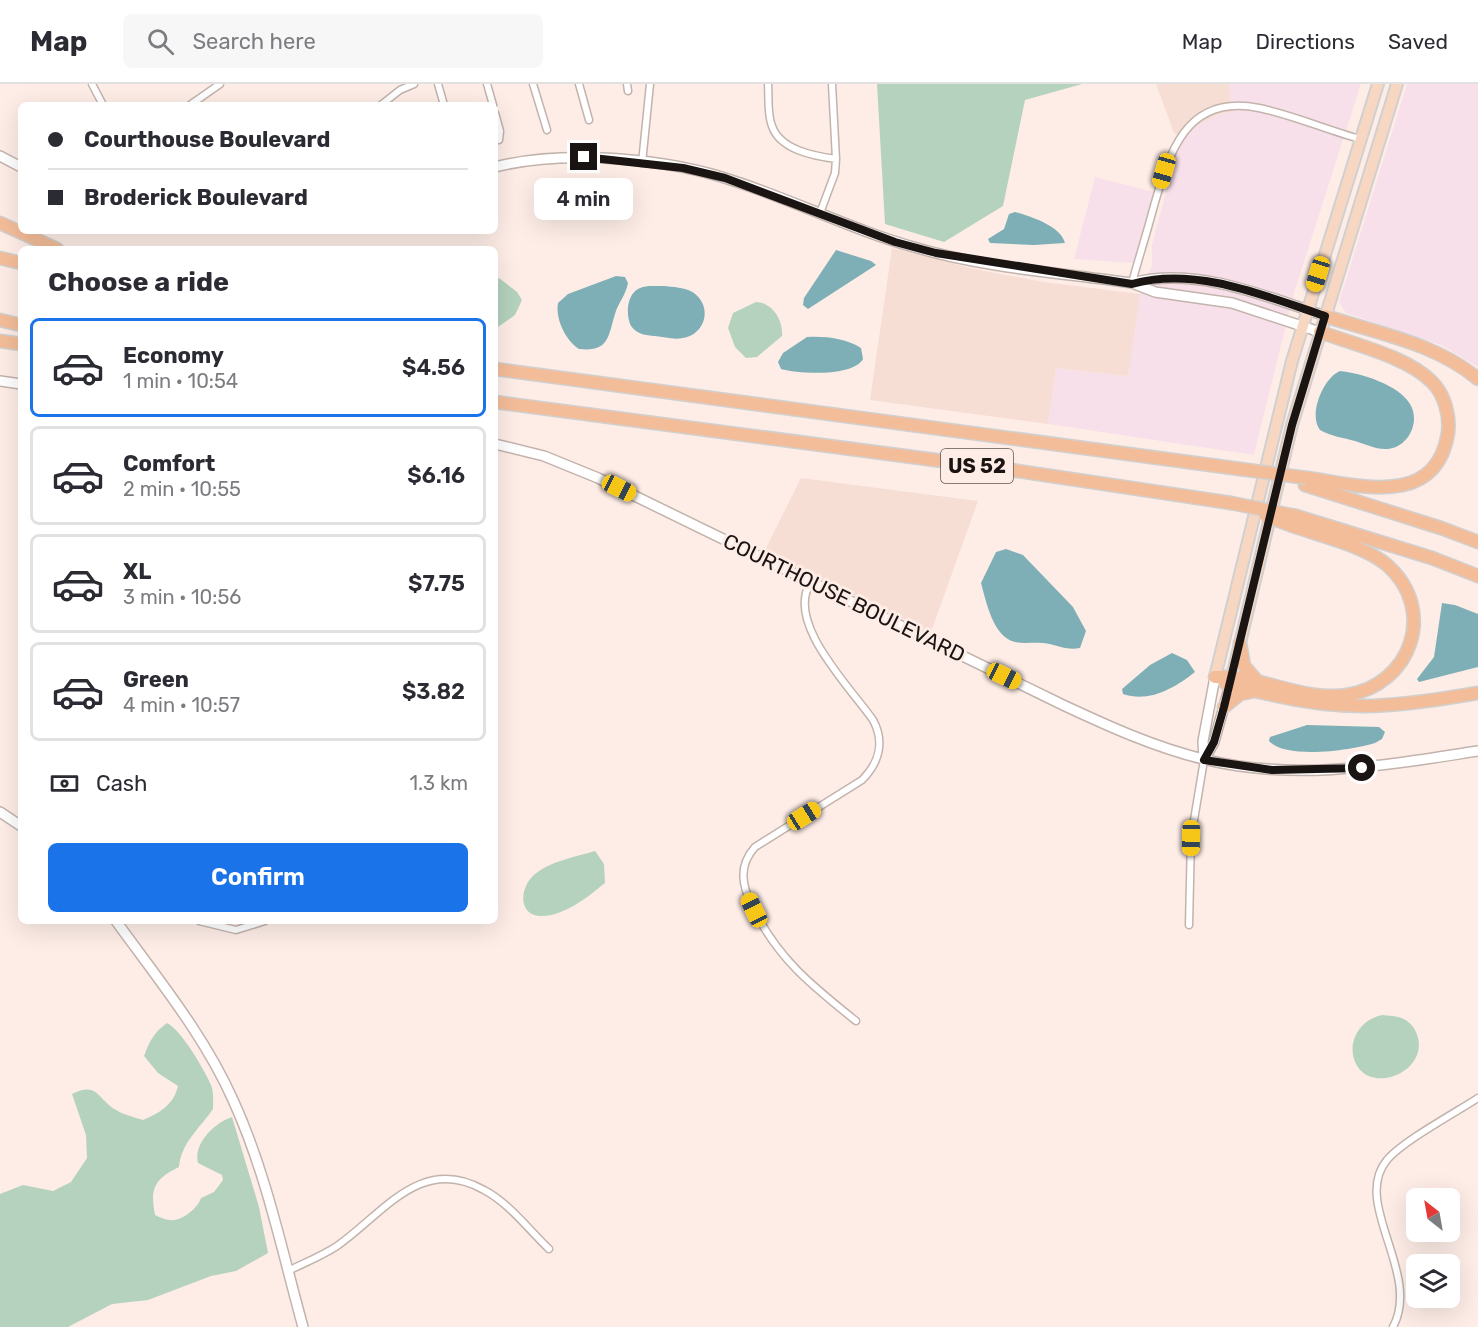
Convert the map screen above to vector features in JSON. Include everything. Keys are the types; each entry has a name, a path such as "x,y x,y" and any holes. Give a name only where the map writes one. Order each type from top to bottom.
{"highway":[{"path":"0,223 18,231"},
{"path":"24,234 50,246"},
{"path":"0,258 18,262"},
{"path":"1325,316 1420,346 1460,366 1478,379"},
{"path":"0,320 18,324"},
{"path":"1306,481 1380,488 1409,484 1434,465 1444,448 1448,428 1447,412 1441,395 1426,377 1399,361 1320,332"},
{"path":"0,341 18,344"},
{"name":"US 52","path":"498,369 1240,469 1306,481 1478,542"},
{"name":"US 52","path":"498,402 1022,472 1231,503 1432,558 1478,576"},
{"path":"1224,707 1239,694 1259,688 1345,696 1374,688 1388,678 1400,664 1410,643 1414,623 1413,606 1405,588 1385,563 1295,521"},
{"path":"1240,643 1247,671 1259,688"},
{"path":"1215,677 1335,706 1366,708 1400,706 1478,693"}],"main road":[{"path":"1215,677 1302,326 1378,84"},
{"path":"1231,681 1292,425 1397,84"}],"street":[{"path":"92,84 101,102"},
{"path":"194,102 220,84"},
{"path":"385,102 400,90 414,84"},
{"path":"438,84 443,102"},
{"path":"487,84 492,102"},
{"path":"533,84 547,130"},
{"path":"579,84 589,120"},
{"path":"642,163 650,84"},
{"path":"768,84 770,120 780,140 810,154 836,159"},
{"path":"820,213 835,173 832,84"},
{"path":"1132,284 1164,171 1175,143 1192,123 1215,110 1233,106 1258,108 1360,139"},
{"path":"498,124 499,140"},
{"path":"0,156 18,165"},
{"path":"498,166 557,156 642,163 725,178 895,242 936,253 1132,284 1155,292 1224,301 1320,332"},
{"path":"1132,284 1160,278 1213,282 1325,316"},
{"path":"0,381 18,384"},
{"name":"COURTHOUSE BOULEVARD","path":"498,445 544,456 572,466 1102,723 1204,760 1272,770 1343,770 1478,751"},
{"path":"811,582 804,603 808,628 873,720 879,740 878,756 872,769 861,780 755,847 745,862 742,877 745,891 764,930 782,957 804,979 856,1021"},
{"path":"1189,925 1191,836 1204,760 1203,741 1215,677"},
{"path":"1204,760 1214,742 1231,681"},
{"path":"0,812 18,824"},
{"path":"118,924 192,1026 233,1099 256,1159 303,1327"},
{"path":"211,924 236,930 255,924"},
{"path":"1393,1327 1400,1307 1401,1290 1377,1197 1379,1172 1392,1154 1478,1098"},
{"path":"288,1271 336,1247 406,1189 434,1180 463,1182 484,1190 549,1249"}],"shaded area":[{"path":"1156,84 1229,84 1232,112 1217,115 1196,126 1185,139 1174,133"},
{"path":"1229,84 1361,84 1294,293 1254,455 1048,424 1056,368 1128,376 1138,299 1152,265 1152,244 1179,145 1196,126 1217,115 1232,112"},
{"path":"1407,84 1478,84 1478,367 1441,345 1346,313 1339,302"},
{"path":"1095,177 1154,192 1133,263 1074,259"},
{"path":"892,248 974,269 1044,282 1140,294 1128,376 1056,368 1048,424 870,400"},
{"path":"801,478 978,501 931,632 763,554"}],"green space":[{"path":"877,84 1082,84 1025,100 1003,206 944,242 885,224"},
{"path":"498,279 517,292 522,300 515,315 498,327"},
{"path":"756,302 767,305 776,313 781,324 782,336 757,357 746,358 735,347 728,328 733,313"},
{"path":"595,851 604,864 605,883 566,910 540,916 527,910 524,905 524,892 526,885 535,874 556,863"},
{"path":"1382,1015 1398,1017 1410,1023 1416,1032 1419,1047 1415,1059 1406,1069 1395,1076 1382,1078 1369,1076 1359,1069 1353,1055 1353,1048 1359,1029 1369,1020"},
{"path":"167,1023 186,1042 203,1070 212,1088 213,1109 187,1143 179,1167 164,1176 156,1186 153,1198 155,1215 168,1220 179,1219 193,1210 201,1198 214,1192 223,1180 222,1175 198,1163 197,1156 206,1135 218,1124 232,1117 259,1207 268,1253 236,1271 211,1276 148,1300 112,1304 68,1327 0,1327 0,1194 23,1185 53,1191 71,1182 87,1158 86,1135 72,1094 87,1089 92,1090 116,1110 143,1120 170,1103 178,1086 158,1073 144,1056 152,1038"}],"water":[{"path":"1015,212 1051,227 1058,232 1065,243 1034,245 990,243 988,239 1004,229 1009,214"},
{"path":"836,250 871,261 876,265 808,309 803,305 804,298"},
{"path":"616,276 625,277 628,283 606,341 596,348 579,349 562,329 558,316 558,303 568,294"},
{"path":"663,286 687,290 700,299 705,313 704,320 697,332 691,336 676,339 645,335 631,326 628,306 634,292 643,287"},
{"path":"807,337 828,337 849,342 861,348 863,359 848,369 825,373 781,369 778,362 783,353"},
{"path":"1340,371 1379,381 1405,397 1413,411 1414,418 1410,433 1401,444 1394,448 1379,449 1320,430 1316,415 1319,397 1328,381"},
{"path":"1006,549 1023,555 1073,607 1086,631 1080,648 1070,649 1043,643 1015,642 1007,639 1001,633 988,608 981,583 996,552"},
{"path":"1442,603 1455,605 1478,614 1478,667 1419,682 1417,679 1434,657"},
{"path":"1172,653 1187,660 1195,672 1170,688 1152,695 1142,697 1123,694 1122,689 1150,665"},
{"path":"1307,725 1379,727 1385,732 1382,739 1375,743 1320,752 1290,750 1278,747 1269,741 1270,737"}],"route":[{"path":"584,157 683,168 725,178 895,242 936,253 1132,284 1160,278 1201,280 1325,316 1292,425 1224,707 1214,742 1204,760 1272,770 1362,768"}]}
